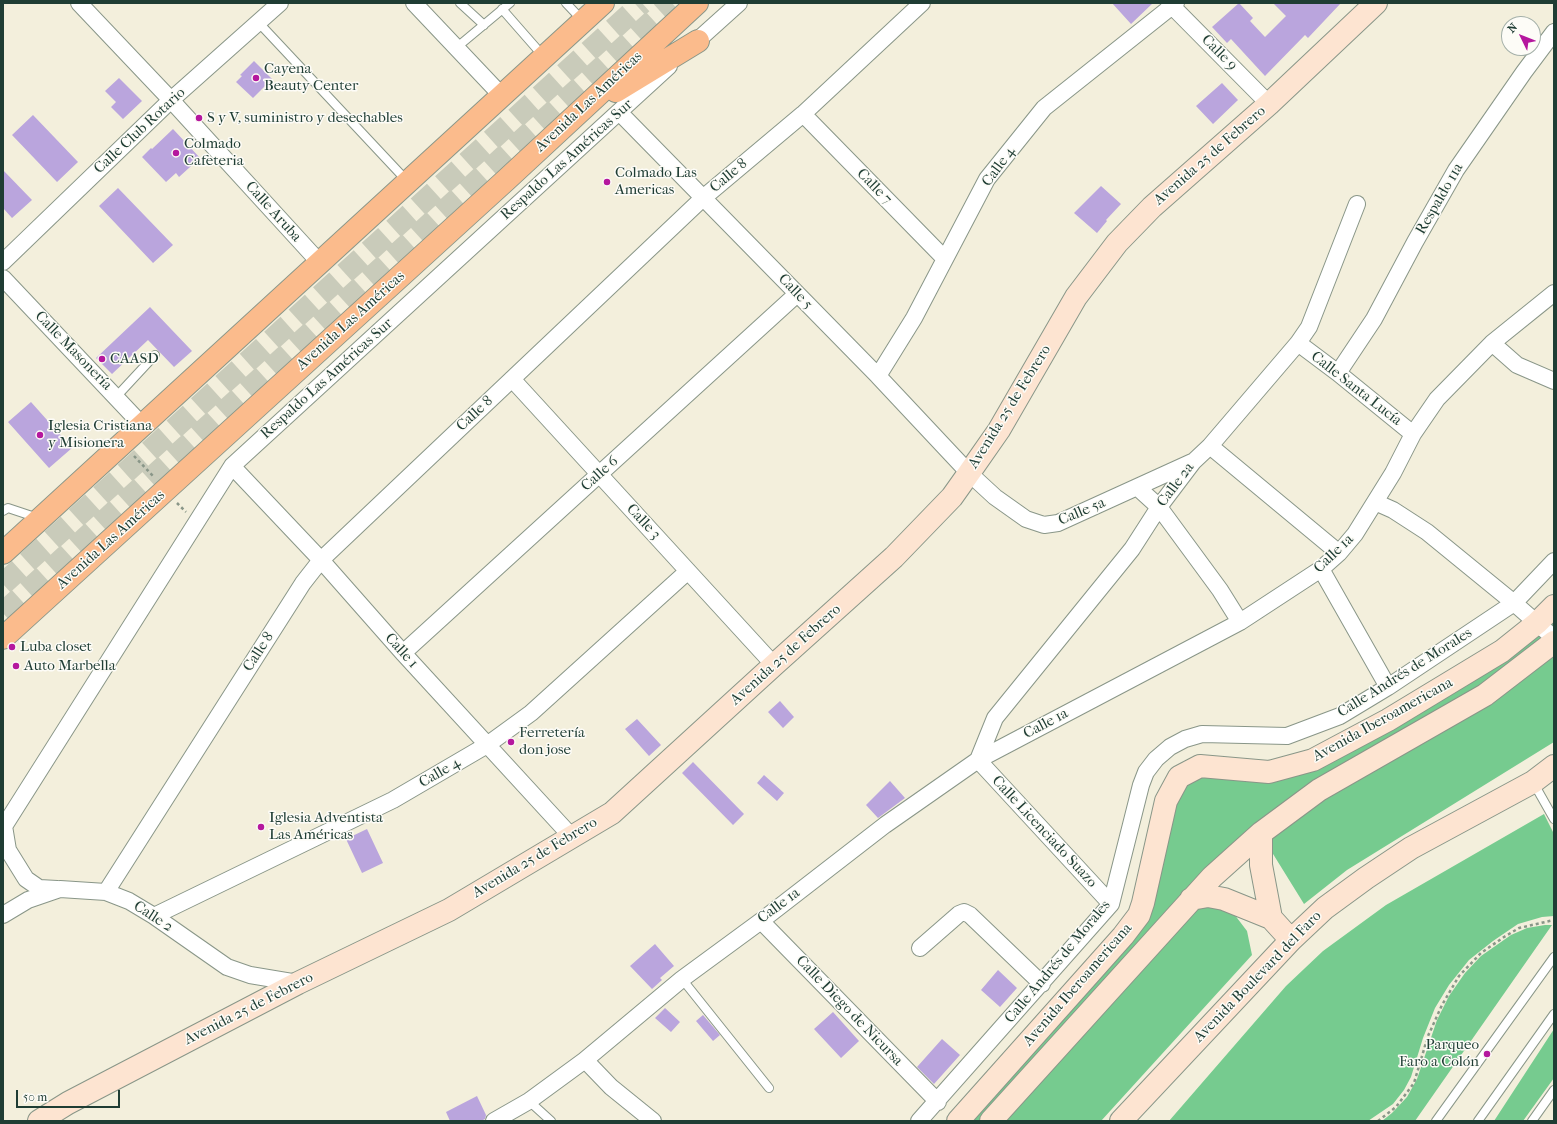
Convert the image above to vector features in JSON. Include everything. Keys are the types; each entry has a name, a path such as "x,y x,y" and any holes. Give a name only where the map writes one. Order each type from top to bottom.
{"main road":[{"path":"3,553 42,519 142,425 603,3"},
{"name":"Avenida Las Américas","path":"3,638 506,180 697,3"},
{"path":"506,180 610,95 698,40"}],"street":[{"name":"Calle Aruba","path":"79,3 171,100 320,263"},
{"name":"Calle Club Rotario","path":"3,262 171,100 280,3"},
{"path":"414,3 502,96"},
{"name":"Respaldo Las Américas Sur","path":"4,827 232,466 739,3"},
{"name":"Calle 8","path":"106,892 303,583 320,560 703,198 802,114 922,3"},
{"name":"Avenida 25 de Febrero","path":"39,1121 68,1103 298,983 449,910 612,812 894,557 952,496 999,430 1076,297 1117,244 1152,207 1269,104 1376,3"},
{"name":"Calle 9","path":"1173,4 1269,104"},
{"name":"Calle 4","path":"878,376 914,318 987,180 1044,108 1173,4"},
{"name":"Respaldo 11a","path":"1338,373 1374,319 1415,242 1456,170 1524,72 1554,32"},
{"name":"Calle 5","path":"619,112 878,376 969,473"},
{"name":"Calle 7","path":"802,114 944,260"},
{"name":"Calle 2a","path":"978,760 995,718 1132,549 1159,507 1193,462 1210,446 1298,343 1309,328 1357,204"},
{"name":"Calle Masonería","path":"3,278 142,425"},
{"name":"Calle 1a","path":"494,1121 529,1101 585,1060 682,979 761,921 885,825 978,760 1240,622 1322,569 1339,553 1355,534 1393,473 1413,434 1437,400 1492,343 1554,293"},
{"name":"Calle 6","path":"403,653 797,294"},
{"name":"Calle Santa Lucía","path":"1298,343 1338,373 1413,434"},
{"path":"1492,343 1517,365 1554,381"},
{"name":"Calle 3","path":"512,379 774,665"},
{"path":"1210,446 1339,553"},
{"name":"Calle 5a","path":"969,473 995,497 1026,519 1044,526 1058,523 1193,462"},
{"name":"Calle 1","path":"232,466 320,560 571,836"},
{"path":"1137,487 1159,507 1220,590 1240,622"},
{"path":"1375,502 1393,510 1427,532 1514,603 1554,638"},
{"name":"Calle Andrés de Morales","path":"919,1121 938,1102 1111,904 1141,785 1146,772 1156,759 1170,747 1185,739 1202,734 1287,736 1309,729 1340,716 1388,687 1514,603 1554,561"},
{"path":"1322,569 1388,687"},
{"name":"Calle 4","path":"154,916 393,800 487,745 531,713 688,571"},
{"name":"Avenida Iberoamericana","path":"958,1121 1123,936 1139,915 1166,801 1179,777 1200,766 1269,772 1314,760 1388,720 1502,651 1537,623 1554,606"},
{"name":"Avenida Iberoamericana","path":"991,1121 1191,899 1212,877 1261,833 1319,790 1485,695 1554,642"},
{"name":"Calle Licenciado Suazo","path":"978,760 1111,904"},
{"name":"Avenida Boulevard del Faro","path":"1122,1121 1291,940 1325,908 1366,878 1412,848 1533,782 1554,766"},
{"path":"4,827 8,850 26,879 39,888 60,889"},
{"path":"1261,833 1261,865 1271,918"},
{"name":"Calle 2","path":"3,915 28,900 60,889 106,892 128,901 154,916 227,967 250,975 298,983"},
{"path":"1191,899 1208,896 1224,899 1271,918 1291,940"},
{"path":"920,948 959,914 964,912 970,915 1042,984"},
{"name":"Calle Diego de Nicursa","path":"761,921 938,1102"},
{"path":"585,1060 611,1087 653,1121"}],"lane":[{"path":"460,3 484,25"},
{"path":"566,3 583,21"},
{"path":"456,48 506,5 544,57"},
{"path":"259,23 408,181"},
{"path":"116,397 156,355"},
{"path":"3,511 8,508 42,519"},
{"path":"1533,782 1554,819"},
{"path":"1436,1121 1554,957"},
{"path":"682,979 769,1088"},
{"path":"1478,1121 1554,1014"},
{"path":"1532,1121 1554,1090"},
{"path":"529,1101 551,1121"}],"path":[{"path":"123,443 188,514"},
{"path":"1378,1121 1396,1107 1414,1083 1428,1036 1442,1004 1459,976 1480,953 1519,928 1554,920"}],"green space":[{"path":"1554,611 1554,638 1258,831 986,1121 961,1121 1119,945 1181,780 1320,761"},
{"path":"1554,652 1554,742 1347,870 1304,904 1265,841 1329,792"},
{"path":"1544,814 1554,834 1554,916 1542,917 1518,924 1469,960 1449,985 1435,1008 1423,1038 1411,1077 1404,1090 1393,1104 1368,1121 1169,1121 1286,986 1323,951 1386,905"},
{"path":"1204,906 1231,910 1247,931 1252,955 1101,1121 999,1121 1188,912"},
{"path":"1552,925 1415,1121 1382,1121 1407,1097 1417,1079 1437,1020 1449,996 1465,973 1481,956 1511,935 1527,928"},
{"path":"1554,1029 1554,1078 1523,1121 1494,1121"}],"building":[{"path":"1112,3 1153,3 1131,24"},
{"path":"1239,3 1253,18 1250,21 1265,37 1286,16 1273,3 1341,3 1308,38 1305,35 1265,76 1231,39 1227,43 1212,27"},
{"name":"Cayena Beauty Center","path":"254,61 272,79 253,98 236,82 242,76 240,75"},
{"path":"119,78 142,101 123,119 111,107 116,102 105,91"},
{"path":"1222,83 1238,100 1213,124 1196,106"},
{"path":"33,115 78,162 57,182 12,135"},
{"name":"Colmado Cafeteria","path":"173,129 200,158 179,177 176,173 166,182 142,157"},
{"path":"3,170 32,200 12,218 3,208"},
{"path":"1101,186 1121,204 1106,220 1107,221 1097,233 1074,213"},
{"path":"118,188 173,245 153,263 99,206"},
{"path":"150,307 192,351 174,367 148,340 112,374 96,358"},
{"name":"Iglesia Cristiana y Misionera","path":"31,402 72,448 49,468 8,422"},
{"path":"780,701 794,717 783,728 768,712"},
{"path":"637,719 661,745 649,756 625,729"},
{"path":"693,762 744,814 733,825 682,773"},
{"path":"764,775 784,793 777,801 757,783"},
{"path":"890,781 905,798 878,818 866,805"},
{"path":"367,829 383,863 362,873 346,839"},
{"path":"655,944 674,966 660,978 662,980 652,989 630,966"},
{"path":"998,970 1017,988 1000,1007 981,990"},
{"path":"665,1008 680,1022 671,1032 655,1018"},
{"path":"833,1012 859,1041 841,1058 814,1029"},
{"path":"703,1015 720,1035 713,1041 696,1021"},
{"path":"942,1039 960,1055 934,1084 917,1067"},
{"path":"477,1096 486,1115 485,1119 481,1121 450,1121 446,1112"}],"tunnel":[{"path":"3,584 642,3"},
{"path":"3,613 672,3"}],"place":[{"name":"Cayena Beauty Center","path":"256,78"},
{"name":"S y V, suministro y desechables","path":"199,118"},
{"name":"Colmado Cafeteria","path":"176,153"},
{"name":"Colmado Las Americas","path":"607,182"},
{"name":"CAASD","path":"102,359"},
{"name":"Iglesia Cristiana y Misionera","path":"40,435"},
{"name":"Luba closet","path":"12,647"},
{"name":"Auto Marbella","path":"16,666"},
{"name":"Ferretería don jose","path":"511,742"},
{"name":"Iglesia Adventista Las Américas","path":"261,827"},
{"name":"Parqueo Faro a Colón","path":"1487,1054"}]}
